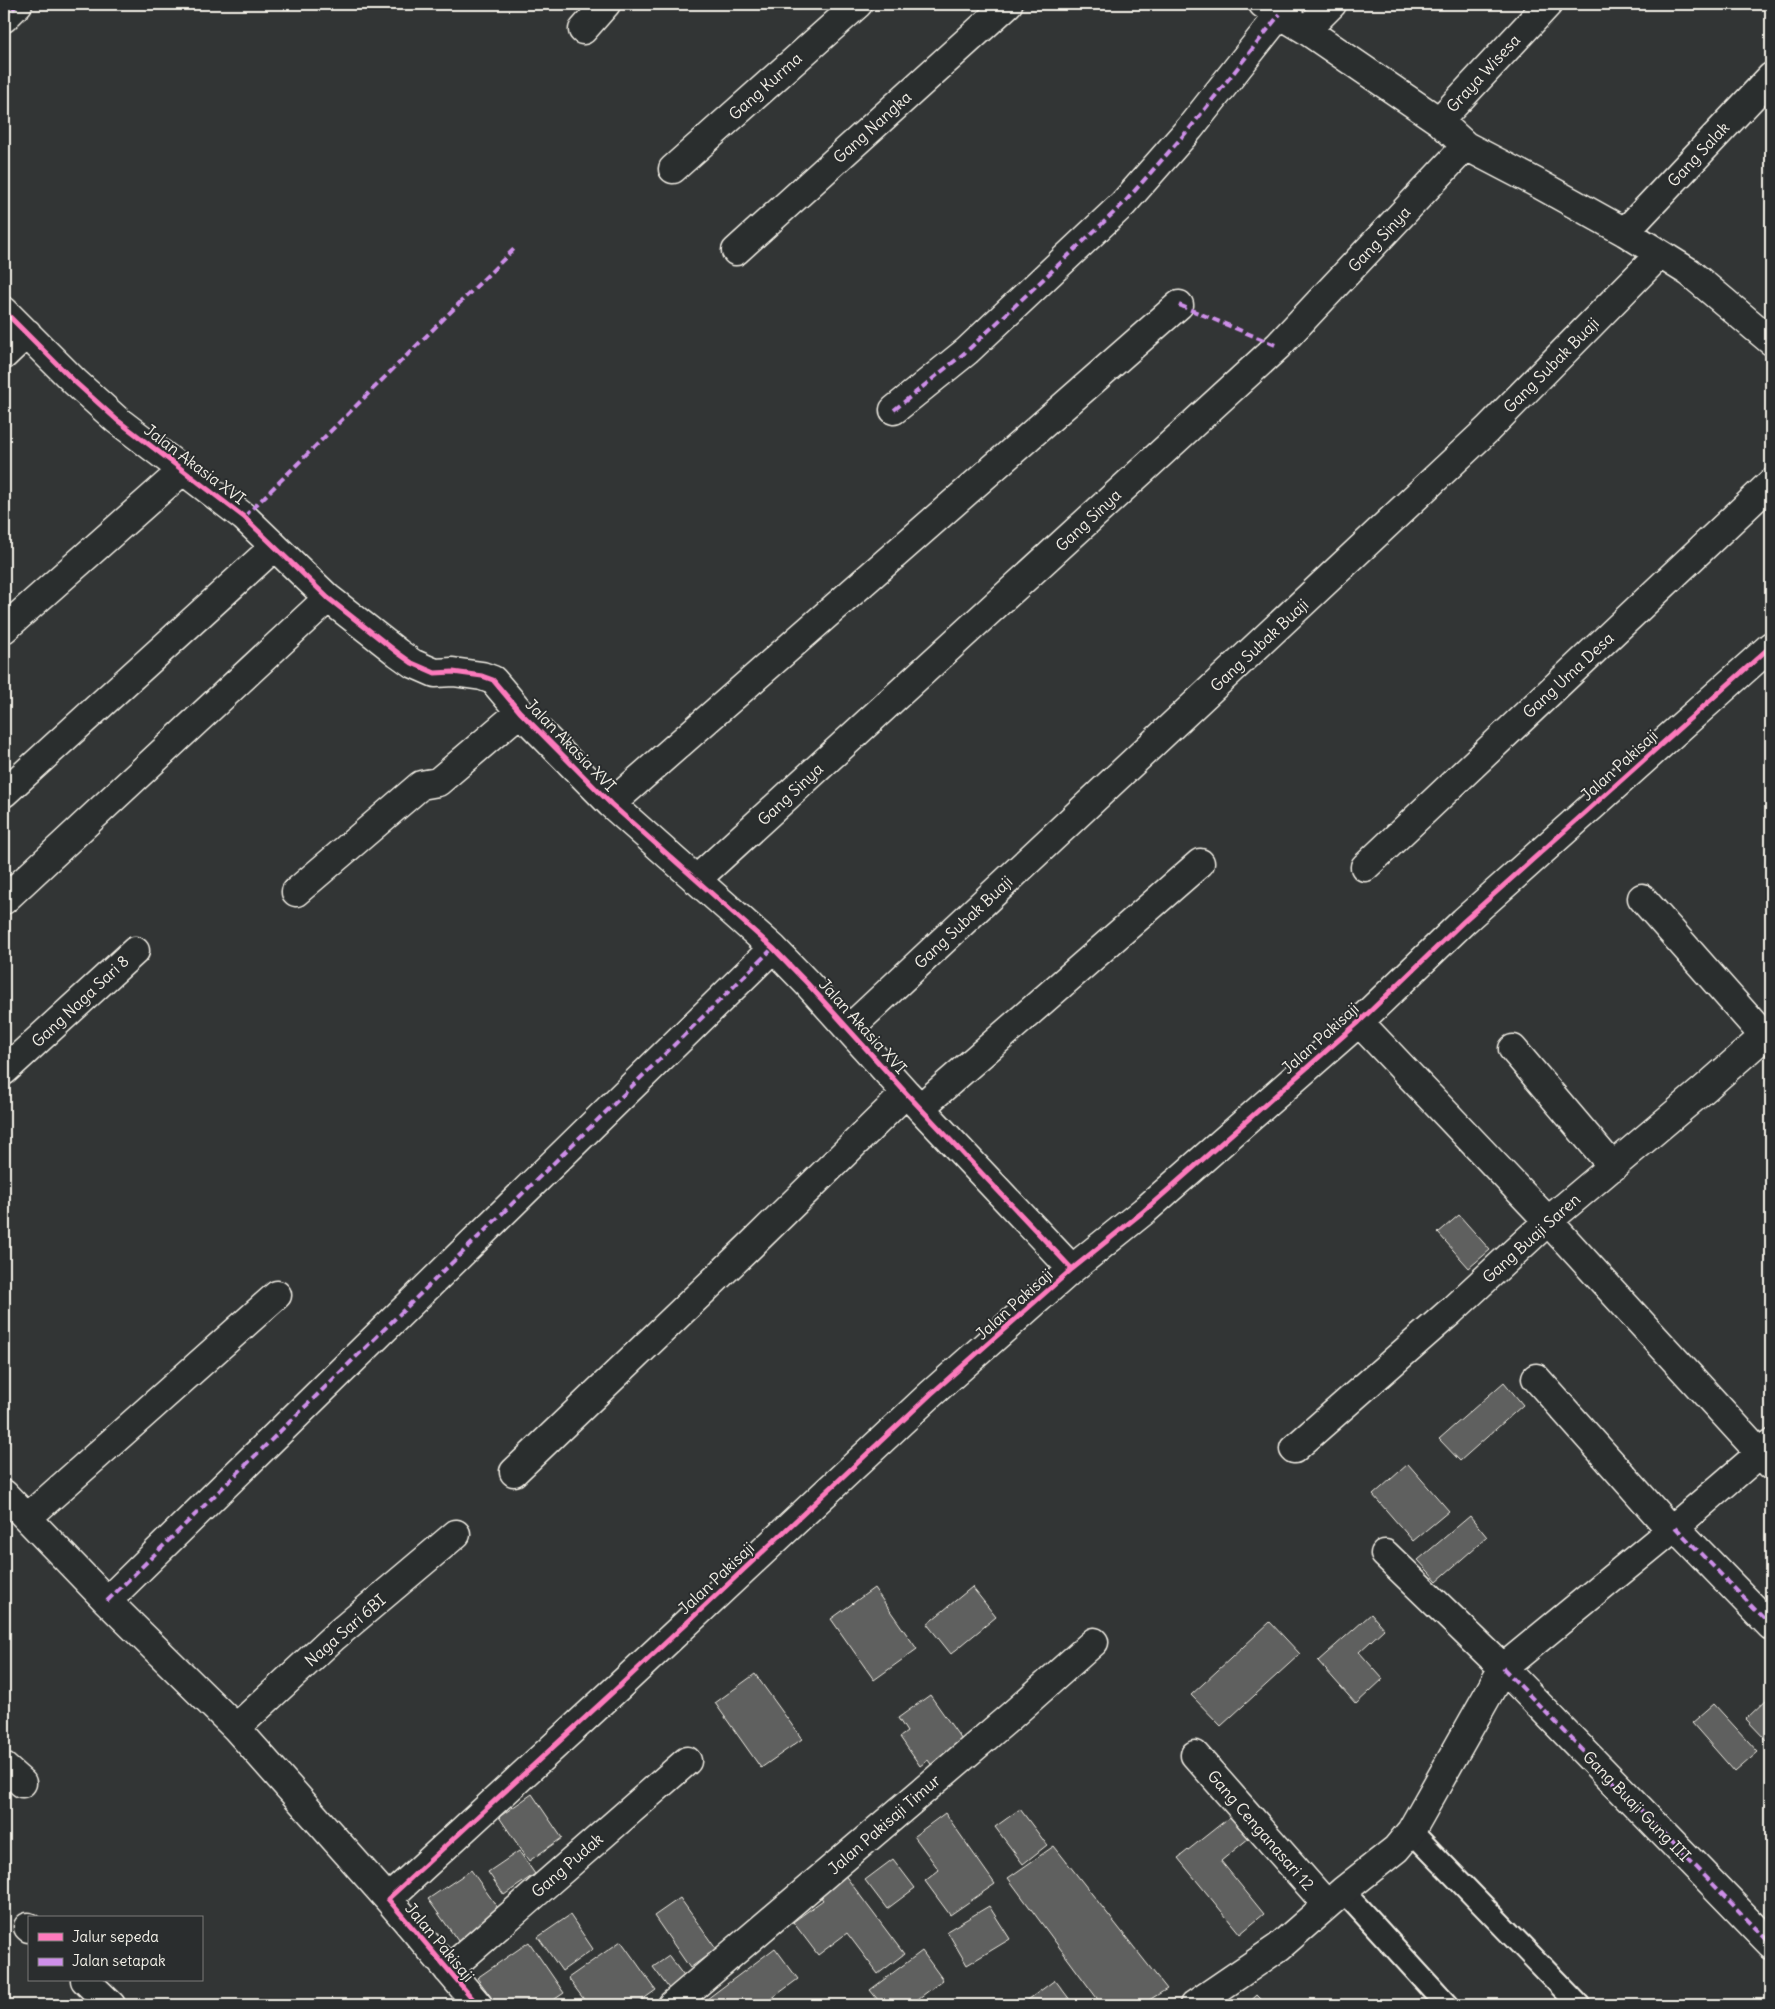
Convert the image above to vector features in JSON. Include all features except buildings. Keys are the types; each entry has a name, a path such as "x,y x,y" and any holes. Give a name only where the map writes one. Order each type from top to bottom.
{"street":[{"path":"4,18 18,4"},
{"path":"583,30 606,4"},
{"name":"Gang Kurma","path":"673,169 858,4"},
{"name":"Gang Nangka","path":"736,251 1008,4"},
{"path":"1306,30 1332,4"},
{"name":"Graya Wisesa","path":"1439,121 1548,4"},
{"path":"894,410 967,351 1123,204 1190,128 1272,9 1439,121 1466,146 1536,182 1625,232 1689,272 1771,341"},
{"name":"Gang Salak","path":"1625,232 1771,77"},
{"name":"Gang Sinya","path":"696,880 1278,346 1466,146"},
{"name":"Gang Subak Buaji","path":"850,1028 1487,430 1660,254"},
{"path":"611,804 1179,305"},
{"name":"Jalan Akasia XVI","path":"4,311 75,382 117,420 244,517 328,598 398,653 418,666 435,673 453,672 482,676 493,680 520,712 611,804 773,948 850,1028 913,1100 1072,1269"},
{"path":"4,355 28,333"},
{"path":"4,629 182,471"},
{"name":"Gang Uma Desa","path":"1365,867 1771,483"},
{"path":"4,793 274,547"},
{"path":"4,900 328,598"},
{"name":"Jalan Pakisaji","path":"478,2005 388,1899 620,1686 931,1394 1072,1269 1144,1211 1359,1022 1464,921 1771,646"},
{"path":"296,892 421,785 438,782 520,712"},
{"path":"514,1472 741,1255 913,1100 1200,863"},
{"path":"1642,898 1768,1033"},
{"path":"107,1601 773,948"},
{"name":"Gang Naga Sari 8","path":"4,1071 135,951"},
{"path":"1197,2005 1279,1947 1335,1898 1396,1849 1411,1831 1503,1668 1768,1454 1359,1022"},
{"name":"Gang Buaji Saren","path":"1294,1450 1451,1311 1548,1221 1768,1033"},
{"path":"1513,1048 1613,1167"},
{"path":"26,1518 276,1295"},
{"path":"1536,1378 1673,1529 1771,1626"},
{"path":"4,1494 107,1601 236,1728 388,1899"},
{"name":"Naga Sari 6BI","path":"236,1728 334,1637 456,1534"},
{"name":"Gang Buaji Gung III","path":"1385,1554 1503,1668 1771,1944"},
{"name":"Jalan Pakisaji Timur","path":"672,2005 1004,1722 1094,1642"},
{"name":"Gang Cenganasari 12","path":"1195,1755 1335,1898"},
{"name":"Gang Pudak","path":"448,1970 687,1761"},
{"path":"86,1982 111,2005"}],"lane":[{"path":"1411,1831 1579,2005"},
{"path":"1335,1898 1447,2005"}],"marked path":[{"path":"4,18 18,4"},
{"path":"894,410 967,351 1123,204 1190,128 1280,14"},
{"path":"244,517 515,248"},
{"path":"1179,305 1278,346"},
{"path":"107,1601 773,948"},
{"path":"1675,1527 1771,1626"},
{"path":"1503,1668 1771,1944"}],"cycle path":[{"path":"4,311 75,382 117,420 244,517 328,598 398,653 412,663 435,673 453,672 482,676 493,680 520,712 611,804 773,948 906,1093 1072,1269"},
{"path":"478,2005 388,1899 613,1692 931,1394 1072,1269 1144,1211 1359,1022 1464,921 1771,646"}]}
